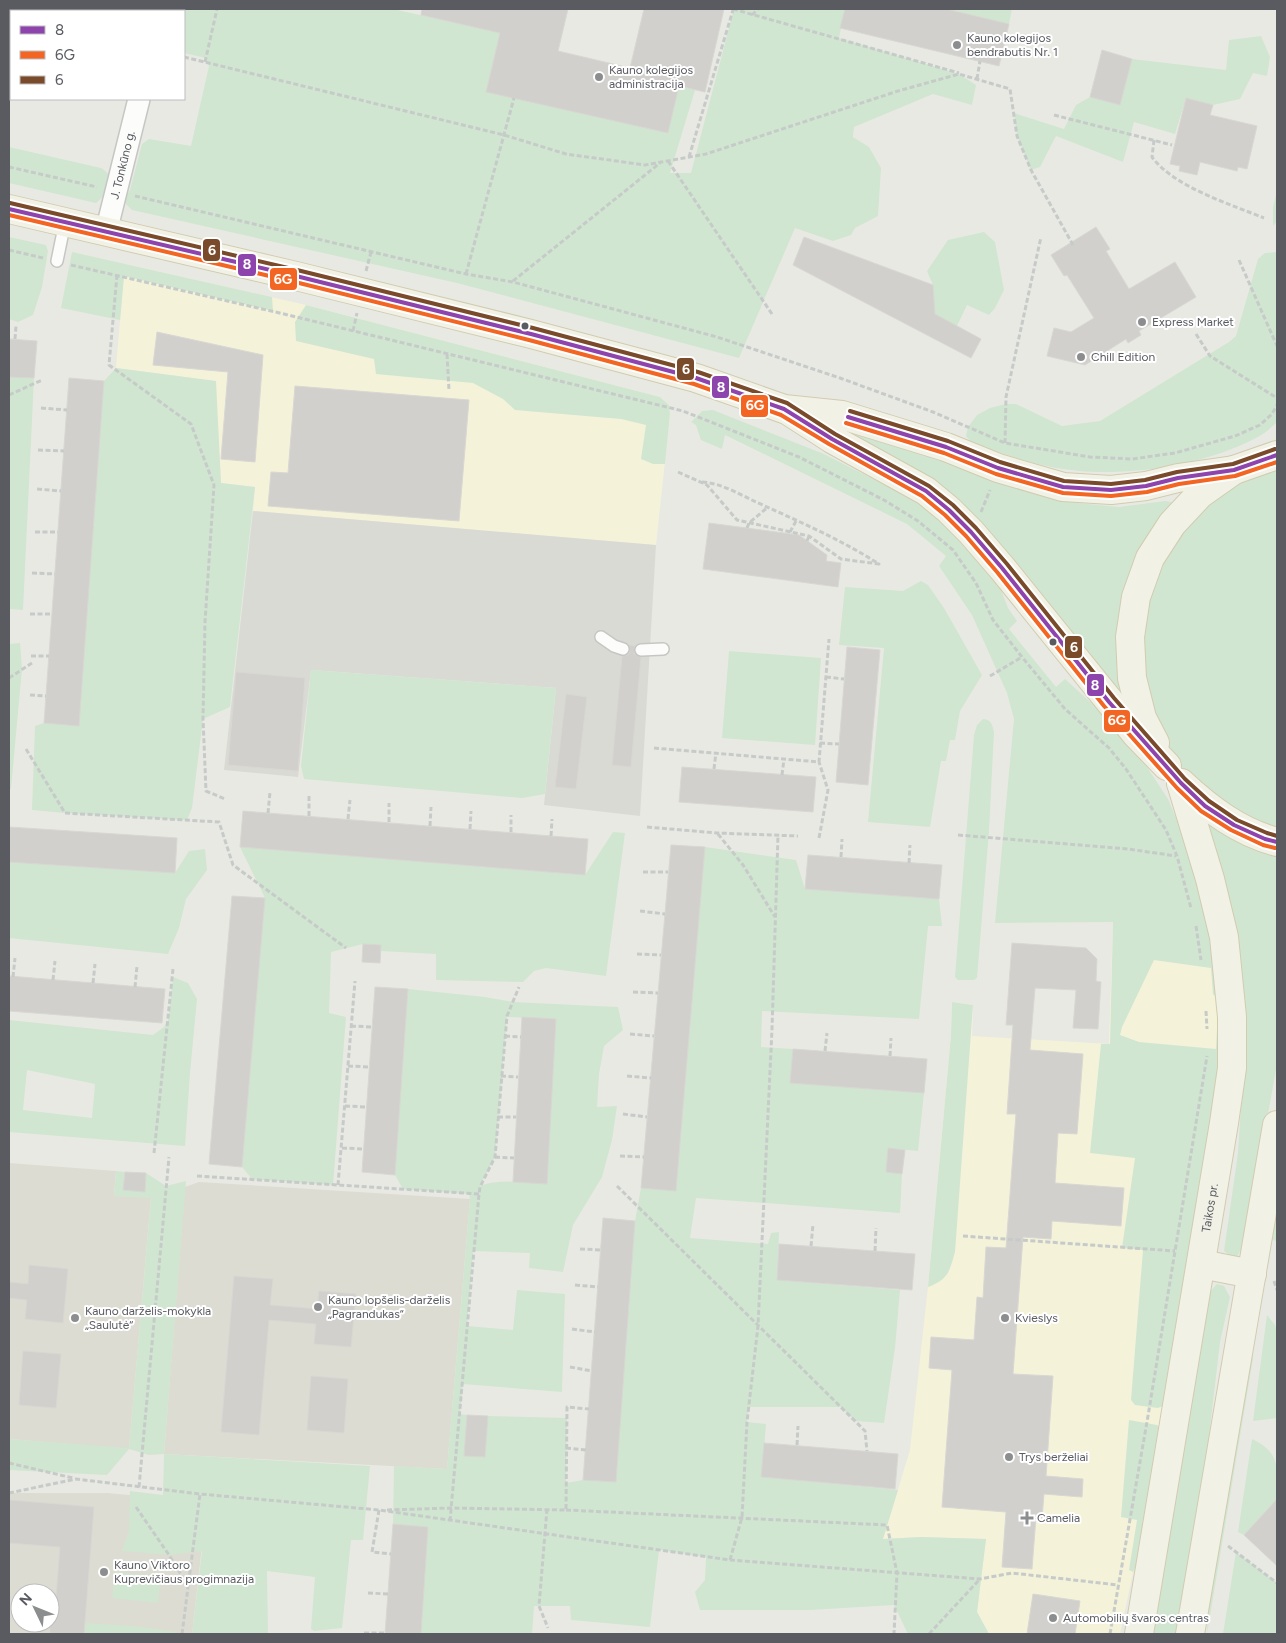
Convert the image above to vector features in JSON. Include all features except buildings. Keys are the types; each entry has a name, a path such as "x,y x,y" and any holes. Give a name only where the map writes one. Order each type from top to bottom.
{"main road":[{"path":"9,209 296,276 531,334 696,378 784,408 842,415 946,447 1002,455 1063,488 1111,490 1146,486 1178,478 1225,463 1267,442 1277,433"},
{"path":"784,408 832,439 926,491 949,510 962,541 1002,568 1125,722 1174,775 1205,806 1234,825 1265,839 1277,842"},
{"path":"1178,478 1234,470 1277,455"},
{"path":"1174,775 1142,718 1132,678 1130,637 1136,597 1150,558 1172,524 1200,494 1234,470"},
{"name":"Taikos pr.","path":"1139,1634 1232,1068 1232,1017 1224,936 1210,879 1174,775"},
{"path":"1190,1634 1277,1125"},
{"path":"1201,1264 1252,1274"}],"street":[{"name":"J. Tonkūno g.","path":"106,232 139,100"}],"lane":[{"path":"57,261 65,222"},
{"path":"600,637 614,646 623,649"},
{"path":"642,650 663,649"}],"path":[{"path":"205,62 217,9"},
{"path":"689,157 733,9 839,38 1010,89 1018,136 1031,170 1074,246"},
{"path":"752,15 758,9"},
{"path":"185,57 504,135 566,154 645,165 706,154 898,91 959,74"},
{"path":"977,79 980,61"},
{"path":"466,274 514,98"},
{"path":"1054,115 1172,145"},
{"path":"1154,140 1152,157 1160,168 1185,184 1264,218"},
{"path":"668,161 772,314"},
{"path":"513,282 661,162"},
{"path":"9,167 466,274 513,282 717,336 924,408 1002,455 1132,459 1175,453 1235,436 1260,425 1272,414 1277,405"},
{"path":"1041,237 1006,396 1002,455 962,541 976,583 993,620 1065,709 1109,748 1126,769 1166,830 1177,856 1192,911"},
{"path":"9,250 683,411 799,458 884,500 918,521 962,541"},
{"path":"1239,260 1277,346"},
{"path":"117,275 108,365 190,424 214,486 205,622 203,719 206,791 225,799"},
{"path":"15,339 16,326"},
{"path":"1196,334 1210,356 1277,398"},
{"path":"447,354 449,390"},
{"path":"9,395 42,380"},
{"path":"41,408 67,410"},
{"path":"38,450 64,451"},
{"path":"678,472 702,482 707,484 737,520 809,536 841,559 879,564 850,546 768,507 713,482 702,482"},
{"path":"37,489 61,491"},
{"path":"747,528 749,523 768,507"},
{"path":"790,532 796,521"},
{"path":"35,532 58,532"},
{"path":"807,541 809,536"},
{"path":"32,573 55,574"},
{"path":"30,614 52,614"},
{"path":"819,838 828,790 819,762 829,639"},
{"path":"31,656 49,656"},
{"path":"990,676 1022,657"},
{"path":"9,678 32,663"},
{"path":"826,677 844,679"},
{"path":"30,694 46,696"},
{"path":"820,743 839,744"},
{"path":"654,748 819,762"},
{"path":"26,750 65,813 220,822 233,865 346,948"},
{"path":"714,769 716,752"},
{"path":"782,775 784,758"},
{"path":"268,813 270,792"},
{"path":"309,816 310,796"},
{"path":"348,819 350,800"},
{"path":"389,804 389,822"},
{"path":"430,826 431,807"},
{"path":"470,829 471,811"},
{"path":"510,832 511,815"},
{"path":"551,836 552,819"},
{"path":"648,827 717,833 798,836"},
{"path":"717,833 743,865 775,918"},
{"path":"730,1560 742,1517 747,1422 758,1326 772,1029 778,834"},
{"path":"958,835 1128,849 1177,856"},
{"path":"841,857 842,840"},
{"path":"909,863 910,845"},
{"path":"643,872 668,872"},
{"path":"640,911 665,914"},
{"path":"1194,919 1202,966"},
{"path":"637,954 661,955"},
{"path":"13,977 15,958"},
{"path":"53,980 55,960"},
{"path":"93,983 96,964"},
{"path":"135,986 137,966"},
{"path":"154,1152 173,969"},
{"path":"338,1185 354,981"},
{"path":"450,1521 479,1194 480,1187 495,1157 507,1016 519,988"},
{"path":"633,992 658,993"},
{"path":"1206,1004 1207,1038"},
{"path":"351,1026 372,1027"},
{"path":"825,1051 827,1033"},
{"path":"630,1034 654,1036"},
{"path":"505,1036 521,1037"},
{"path":"890,1056 891,1038"},
{"path":"1110,1634 1208,1054"},
{"path":"348,1066 369,1067"},
{"path":"501,1076 518,1077"},
{"path":"627,1076 651,1078"},
{"path":"344,1106 366,1107"},
{"path":"623,1114 647,1117"},
{"path":"498,1117 516,1117"},
{"path":"341,1148 363,1148"},
{"path":"620,1156 644,1157"},
{"path":"139,1487 169,1157"},
{"path":"495,1157 514,1158"},
{"path":"196,1176 479,1194"},
{"path":"617,1186 865,1431 867,1452"},
{"path":"811,1246 813,1224"},
{"path":"874,1251 876,1228"},
{"path":"963,1236 1175,1252"},
{"path":"580,1249 601,1250"},
{"path":"575,1284 598,1287"},
{"path":"572,1329 595,1332"},
{"path":"570,1368 592,1371"},
{"path":"566,1510 567,1407 589,1409"},
{"path":"797,1446 798,1426"},
{"path":"566,1448 586,1450"},
{"path":"9,1464 76,1479 200,1494 378,1510 730,1560 980,1579 1012,1573 1118,1585"},
{"path":"9,1493 76,1479"},
{"path":"182,1634 200,1494"},
{"path":"136,1507 169,1554 189,1587"},
{"path":"378,1510 451,1508 547,1509 887,1525 897,1573 894,1634"},
{"path":"547,1509 539,1606 548,1628"},
{"path":"378,1510 372,1552 391,1554"},
{"path":"1228,1546 1277,1583"},
{"path":"929,1634 980,1579"},
{"path":"368,1592 388,1594"},
{"path":"364,1633 386,1633"}],"shaded area":[{"path":"125,264 306,305 660,397 669,405 670,414 656,545 253,511 255,487 221,483 215,381 116,368"},
{"path":"253,511 656,545 640,816 544,805 556,688 311,670 298,777 224,770"},
{"path":"1113,922 1210,932 1223,1034 1141,1555 1133,1572 1120,1634 989,1634 977,1612 986,1539 921,1537 883,1539 910,1450 928,1287 951,1035 952,1002 973,1005 972,1036 1109,1044"},
{"name":"Kauno darželis-mokykla „Saulutė“","path":"9,1163 116,1171 114,1196 151,1197 129,1449 9,1439"},
{"name":"Kauno lopšelis-darželis „Pagrandukas“","path":"199,1182 470,1199 447,1469 164,1454 185,1187"},
{"name":"Kauno Viktoro Kuprevičiaus progimnazija","path":"9,1493 107,1493 207,1502 192,1634 9,1634"}],"green space":[{"path":"9,9 46,9 10,10 9,30"},
{"path":"124,9 128,10 80,10"},
{"path":"393,9 500,33 486,91 668,133 679,86 695,90 670,173 691,173 734,9 845,9 839,38 959,74 976,85 972,105 933,94 854,127 853,137 869,147 881,168 878,216 855,228 851,235 833,241 795,228 739,358 457,283 132,210 126,204 125,199 130,190 142,144 149,139 191,146 209,66 206,58 185,53 185,10 171,10"},
{"path":"946,9 1012,9 1009,24"},
{"path":"1261,36 1270,57 1267,76 1253,73 1240,99 1213,105 1186,98 1175,134 1134,122 1123,162 1056,136 1040,167 1031,170 1017,136 1014,113 1064,129 1076,105 1090,97 1120,105 1132,59 1226,70 1229,40"},
{"path":"9,147 101,168 108,174 109,186 102,198 96,203 9,183"},
{"path":"1277,191 1277,221 1273,226 1273,207"},
{"path":"984,232 995,242 1004,290 995,308 989,315 967,305 957,326 935,314 933,285 927,271 948,240"},
{"path":"9,237 46,245 48,251 42,287 33,315 18,322 9,319"},
{"path":"72,252 272,297 273,311 124,276 120,320 61,308"},
{"path":"1277,252 1277,422 1259,436 1237,447 1193,461 1146,470 1100,472 1079,471 1037,464 970,441 966,436 968,427 977,415 990,408 1006,404 1016,404 1062,426 1100,421 1236,336 1258,259 1265,253"},
{"path":"306,305 660,397 669,405 670,414 665,464 653,464 641,459 646,425 621,419 515,410 503,399 473,383 376,374 374,359 296,341 295,322"},
{"path":"116,368 216,381 221,483 255,487 230,707 203,719 192,808 187,820 32,810 35,726 44,723 79,725 104,381"},
{"path":"9,377 34,378 23,610 9,609"},
{"path":"713,410 824,454 918,502 950,527 980,560 1001,590 1008,608 1017,621 1009,629 1056,687 1065,679 1108,718 1147,767 1168,799 1184,837 1210,932 1218,995 1215,996 1213,994 1211,968 1154,960 1120,1035 1139,1042 1216,1049 1217,1029 1222,1029 1218,1085 1166,1405 1158,1408 1135,1405 1131,1400 1143,1250 1122,1248 1135,1158 1090,1153 1101,1044 1110,1044 1113,922 995,923 1014,719 1007,693 972,615 939,566 946,556 907,524 725,435 722,449 701,440 696,425 691,422 702,411"},
{"path":"858,431 989,477 1078,503 1119,507 1165,501 1178,503 1160,525 1127,705 945,490 856,435"},
{"path":"1277,466 1277,831 1248,817 1204,789 1183,769 1159,729 1151,707 1143,660 1143,637 1147,603 1158,571 1168,551 1183,531 1200,512 1224,492"},
{"path":"921,581 928,585 944,608 982,675 960,711 955,740 950,740 946,761 941,761 930,827 868,822 884,648 839,645 845,587 903,591"},
{"path":"20,643 22,669 11,789 9,789 9,644"},
{"path":"729,651 821,658 815,745 722,738"},
{"path":"311,670 556,688 545,794 522,798 304,779 301,766"},
{"path":"983,719 991,723 994,732 989,831 977,978 974,980 958,980 955,977 974,735 977,725"},
{"path":"1206,824 1277,855 1277,1064 1245,1242 1237,1257 1231,1256 1224,1251 1238,1153 1241,1106 1240,1074"},
{"path":"613,832 625,833 606,976 546,968 534,971 523,982 436,980 436,954 381,951 381,945 363,944 331,952 329,1013 346,1017 333,1185 252,1179 242,1167 265,898 240,847 585,875"},
{"path":"705,847 796,860 805,889 939,899 942,926 928,926 919,1019 762,1011 761,1047 793,1049 790,1083 924,1093 918,1151 888,1148 886,1172 902,1174 900,1213 696,1198 690,1238 768,1244 771,1233 779,1232 777,1280 900,1290 895,1348 884,1423 855,1421 841,1407 749,1407 747,1422 766,1424 762,1477 898,1490 883,1539 921,1537 986,1539 977,1612 989,1634 908,1634 894,1605 810,1610 700,1610 695,1592 705,1580 706,1557 659,1550 650,1627 571,1620 570,1606 534,1606 532,1634 421,1634 428,1527 393,1524 394,1466 447,1469 470,1199 469,1194 403,1189 395,1175 408,989 485,997 513,1002 618,1007 623,1030 604,1046 599,1074 597,1107 617,1106 612,1140 602,1177 573,1225 563,1272 529,1268 530,1253 473,1251 467,1326 513,1330 517,1290 565,1294 562,1392 463,1384 460,1414 467,1415 464,1456 485,1457 488,1416 567,1418 566,1483 583,1480 615,1482 635,1221 641,1188 676,1190","holes":["507,1017 556,1019 546,1184 496,1182 480,1186 495,1157"]},
{"path":"205,849 207,870 186,899 179,928 168,954 9,938 9,862 175,873 189,851"},
{"path":"173,977 188,983 197,999 185,1146 9,1132 9,1020 153,1035 164,1027 168,1021","holes":["27,1070 95,1084 92,1118 23,1110"]},
{"path":"952,1002 973,1005 955,1252 944,1278 928,1287 951,1035"},
{"path":"116,1171 125,1172 123,1190 145,1191 146,1173 166,1186 186,1181 164,1454 149,1455 129,1449 107,1475 9,1470 9,1439 129,1448 151,1198 114,1196"},
{"path":"1277,1187 1277,1241 1269,1239"},
{"path":"1217,1284 1224,1286 1230,1297 1220,1342 1199,1521 1179,1634 1150,1634 1205,1297"},
{"path":"1267,1315 1277,1331 1277,1418 1253,1421"},
{"path":"1252,1339 1253,1358 1207,1634 1209,1592"},
{"path":"1129,1420 1157,1425 1162,1429 1141,1555 1133,1572 1129,1570 1137,1520 1121,1517"},
{"path":"1252,1439 1269,1450 1276,1463 1277,1499 1244,1535 1238,1532"},
{"path":"164,1454 370,1466 363,1540 351,1540 342,1628 314,1631 311,1629 315,1577 267,1571 268,1634 192,1634 202,1551 169,1555 122,1551 129,1530 130,1491 163,1495"},
{"path":"1236,1552 1277,1583 1277,1634 1223,1634"},
{"path":"115,1572 161,1577 158,1603 112,1598"},
{"path":"85,1623 134,1626 176,1632 175,1634 84,1633"}],"transit line":[{"name":"6","path":"10,203 297,270 533,328 698,372 787,403 835,434 929,486 953,505 1007,564 1114,698 1185,779 1209,801 1237,820 1277,836"},
{"name":"8","path":"9,209 296,276 531,334 696,378 784,409 832,439 926,491 949,510 1002,568 1109,702 1181,783 1205,806 1234,825 1265,839 1277,842"},
{"name":"6G","path":"9,215 295,282 529,340 694,384 781,415 922,496 945,515 997,572 1104,706 1177,788 1201,811 1231,830 1263,845 1275,848"},
{"name":"6","path":"850,411 948,441 1000,462 1064,481 1111,484 1145,480 1177,472 1233,464 1275,449"},
{"name":"8","path":"848,417 946,447 998,468 1063,487 1111,490 1146,486 1178,478 1234,470 1277,455"},
{"name":"6G","path":"846,423 944,453 996,474 1063,493 1111,496 1147,492 1179,484 1235,476 1277,462"}],"place":[{"name":"Kauno kolegijos bendrabutis Nr. 1","path":"957,45"},
{"name":"Kauno kolegijos administracija","path":"599,77"},
{"name":"Express Market","path":"1142,322"},
{"name":"Chill Edition","path":"1081,357"},
{"name":"Kauno lopšelis-darželis „Pagrandukas“","path":"318,1307"},
{"name":"Kauno darželis-mokykla „Saulutė“","path":"75,1318"},
{"name":"Kvieslys","path":"1005,1318"},
{"name":"Trys berželiai","path":"1009,1457"},
{"name":"Camelia","path":"1027,1518"},
{"name":"Kauno Viktoro Kuprevičiaus progimnazija","path":"104,1572"},
{"name":"Automobilių švaros centras","path":"1053,1618"}]}
